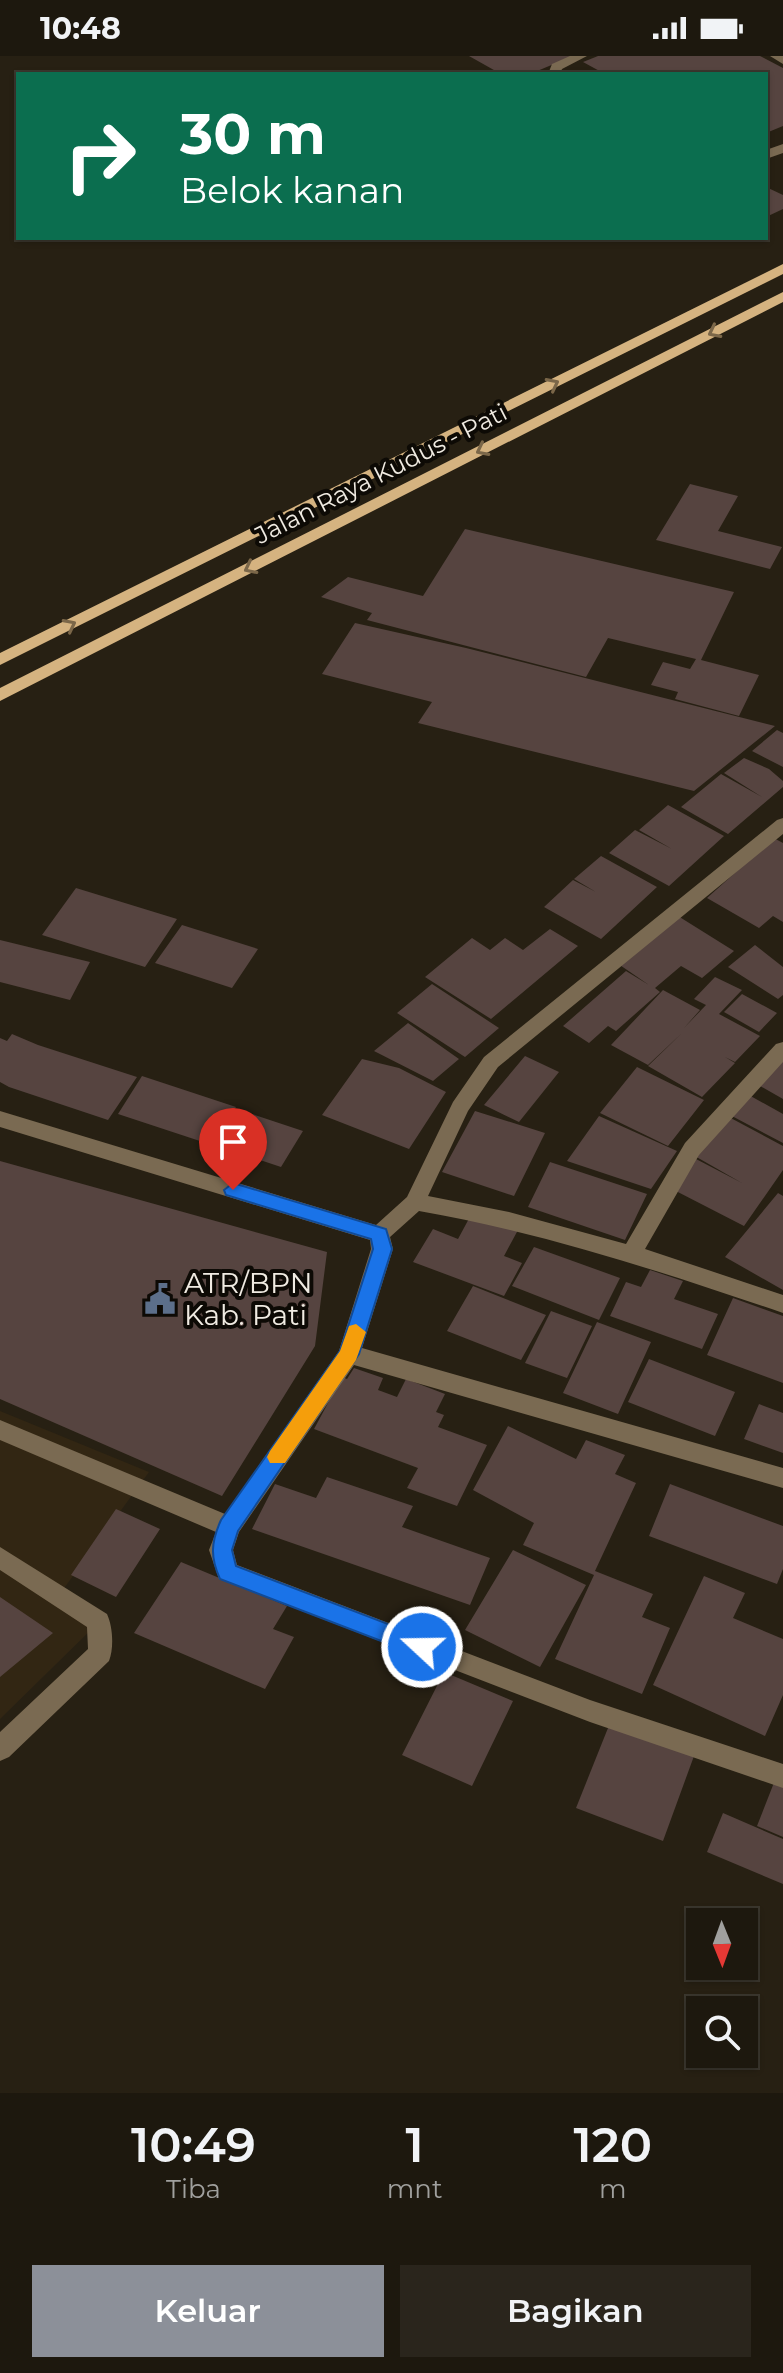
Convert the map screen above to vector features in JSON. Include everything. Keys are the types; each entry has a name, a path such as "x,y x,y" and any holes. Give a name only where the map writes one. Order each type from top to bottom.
{"main road":[{"name":"Jalan Raya Kudus - Pati","path":"0,660 783,268"},
{"name":"Jalan Raya Kudus - Pati","path":"0,695 783,296"}],"street":[{"path":"555,72 556,67 581,56"},
{"path":"776,56 783,60"},
{"path":"379,1234 415,1202 460,1107 491,1062 745,851 782,826"},
{"path":"633,1251 692,1149 783,1049"},
{"path":"0,1119 379,1234"},
{"path":"415,1202 465,1210 633,1251 783,1304"},
{"path":"379,1234 382,1249 349,1354 229,1527 221,1550 227,1572 590,1711 783,1776"},
{"path":"349,1354 783,1478"},
{"path":"0,1430 229,1527"},
{"path":"0,1557 99,1622 100,1653 0,1749"}],"shaded area":[{"path":"0,1411 149,1472 62,1591 99,1622 0,1719"}],"building":[{"path":"469,56 573,56 535,72 497,72"},
{"path":"598,56 760,56 783,68 783,126 768,132 768,72 601,72 583,62"},
{"path":"768,188 783,195 783,209 768,216"},
{"path":"690,484 738,496 718,531 782,547 770,569 656,540"},
{"path":"465,529 734,592 701,660 759,675 739,716 675,699 678,692 651,685 663,662 690,669 696,659 608,638 586,677 367,620 372,613 321,597 348,577 423,596"},
{"path":"355,623 775,726 694,791 418,723 432,702 322,674"},
{"path":"777,730 783,733 783,767 752,751"},
{"path":"744,758 769,769 783,781 783,787 728,834 681,807 721,774 762,797 724,773"},
{"path":"668,805 724,836 669,886 609,853 635,830 672,849 639,830"},
{"path":"768,835 783,843 783,922 773,916 759,928 707,898 736,872"},
{"path":"601,856 657,887 601,939 544,907 573,880 596,892 574,879"},
{"path":"76,888 177,919 145,967 42,935"},
{"path":"678,916 734,951 702,978 681,966 655,988 660,992 616,1031 608,1026 589,1043 563,1026 626,971 649,985 614,961"},
{"path":"182,925 258,949 232,988 155,963"},
{"path":"550,929 578,946 491,1019 425,977 472,938 490,950 505,938 523,950"},
{"path":"0,940 90,962 70,1000 0,982"},
{"path":"755,945 783,967 783,995 778,999 728,967"},
{"path":"715,977 742,990 719,1014 760,1036 735,1062 725,1057 735,1063 702,1097 648,1066 682,1033 648,1065 611,1045 663,990 700,1010 684,1028 706,1005 694,999"},
{"path":"432,984 499,1028 465,1057 397,1013"},
{"path":"742,994 777,1013 759,1032 724,1012"},
{"path":"408,1023 459,1059 433,1081 374,1051"},
{"path":"12,1034 137,1077 108,1120 9,1087 0,1082 0,1038 7,1041"},
{"path":"783,1055 783,1099 755,1083"},
{"path":"525,1056 559,1072 519,1122 484,1105"},
{"path":"362,1059 399,1068 446,1092 409,1149 322,1115"},
{"path":"637,1067 704,1100 668,1146 600,1113"},
{"path":"142,1076 236,1107 212,1145 118,1114"},
{"path":"747,1094 783,1114 783,1143 730,1115"},
{"path":"237,1109 303,1131 281,1167 215,1145 232,1128"},
{"path":"475,1111 545,1133 514,1196 442,1172"},
{"path":"599,1116 677,1151 651,1189 567,1161"},
{"path":"727,1116 783,1146 783,1170 744,1226 672,1189 696,1159 742,1183 693,1155"},
{"name":"ATR/BPN Kab. Pati","path":"0,1161 327,1252 315,1346 222,1496 0,1399"},
{"path":"550,1162 647,1194 625,1240 528,1207"},
{"path":"778,1193 783,1196 783,1290 725,1257"},
{"path":"472,1213 518,1230 504,1256 522,1263 504,1296 413,1262 433,1229 458,1239"},
{"path":"534,1247 620,1278 599,1320 512,1286"},
{"path":"650,1270 683,1281 674,1299 718,1314 702,1349 610,1316 626,1282 641,1287"},
{"path":"473,1286 546,1315 521,1360 447,1331"},
{"path":"733,1298 783,1316 783,1383 707,1355"},
{"path":"551,1311 592,1326 567,1378 525,1363"},
{"path":"597,1322 651,1342 618,1414 563,1393"},
{"path":"649,1359 735,1392 715,1436 628,1402"},
{"path":"354,1368 383,1378 378,1390 397,1397 406,1379 445,1394 436,1412 444,1415 438,1427 487,1445 457,1506 407,1488 418,1468 314,1429 342,1377 347,1379"},
{"path":"759,1404 783,1413 783,1453 744,1439"},
{"path":"508,1426 576,1459 586,1440 625,1455 615,1474 636,1483 595,1571 653,1594 642,1617 670,1628 642,1694 555,1659 594,1575 523,1545 534,1523 473,1490"},
{"path":"327,1477 413,1506 402,1527 490,1558 470,1605 252,1529 275,1484 316,1498"},
{"path":"670,1484 783,1526 783,1569 777,1584 649,1536"},
{"path":"116,1509 160,1529 116,1597 71,1575"},
{"path":"513,1550 586,1585 540,1667 465,1630"},
{"path":"181,1562 287,1606 273,1629 294,1637 265,1689 134,1633"},
{"path":"704,1576 745,1593 733,1618 783,1639 783,1695 765,1736 653,1685"},
{"path":"0,1597 53,1633 0,1677"},
{"path":"444,1672 513,1701 472,1786 402,1755"},
{"path":"610,1723 694,1756 663,1841 576,1808"},
{"path":"777,1775 783,1778 783,1837 757,1826"},
{"path":"723,1813 783,1839 783,1884 707,1852"}],"slow traffic":[{"path":"278,1457 349,1354 356,1332"}],"place":[{"name":"ATR/BPN Kab. Pati","path":"160,1299"}],"route":[{"path":"233,1190 379,1234 382,1249 349,1354 229,1527 221,1550 227,1572 422,1647"}]}
